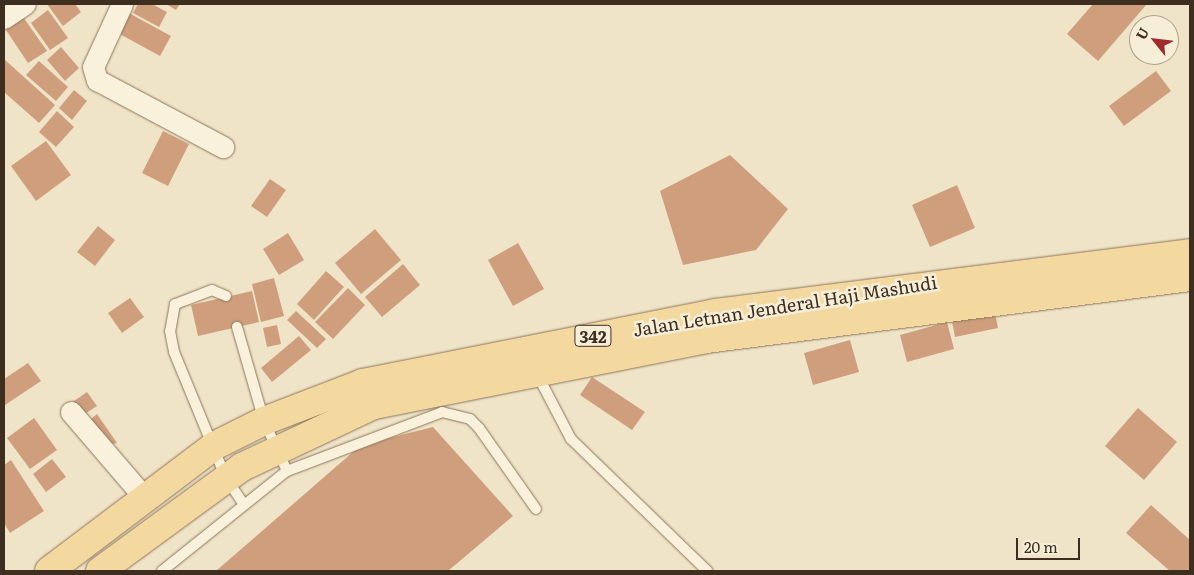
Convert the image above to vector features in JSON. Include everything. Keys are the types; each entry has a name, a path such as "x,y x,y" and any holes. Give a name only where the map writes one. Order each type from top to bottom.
{"main road":[{"name":"Jalan Letnan Jenderal Haji Mashudi","path":"49,571 143,496 214,446 264,421 363,383 416,370 716,313 929,284 1190,253"},
{"name":"Jalan Letnan Jenderal Haji Mashudi","path":"100,571 226,478 282,460 374,405 536,371 706,339 1190,277"},
{"path":"929,284 930,311"}],"street":[{"path":"4,18 25,4"},
{"path":"122,4 93,67 97,80 223,147"},
{"path":"71,412 143,496"}],"lane":[{"path":"226,296 212,290 175,304 169,318 174,352 226,478 242,503"},
{"path":"237,327 264,421 282,460"},
{"path":"536,371 571,439 707,571"},
{"path":"162,571 242,503 282,460 442,412 470,420 479,428 536,509"}],"building":[{"path":"47,4 75,4 81,12 63,26"},
{"path":"138,4 152,4 167,12 159,27 133,13"},
{"path":"166,4 180,4 176,10"},
{"path":"1093,4 1147,4 1138,15 1129,15 1129,25 1098,61 1067,34"},
{"path":"48,10 68,38 50,50 31,23"},
{"path":"127,12 171,36 160,56 116,32"},
{"path":"21,14 47,51 28,63 4,27"},
{"path":"61,47 79,68 65,81 47,60"},
{"path":"4,59 55,105 39,123 4,92"},
{"path":"39,61 68,87 56,101 26,75"},
{"path":"1156,71 1171,91 1124,126 1109,106"},
{"path":"74,90 87,101 72,120 59,108"},
{"path":"57,111 74,127 56,147 39,132"},
{"path":"163,131 189,144 168,186 142,173"},
{"path":"46,141 71,175 36,201 11,166"},
{"path":"730,155 788,209 756,250 683,265 660,191"},
{"path":"270,179 286,190 267,217 251,206"},
{"path":"957,185 975,228 930,247 912,205"},
{"path":"98,226 115,240 95,266 77,252"},
{"path":"375,229 401,260 361,294 335,263"},
{"path":"288,233 304,260 279,275 263,249"},
{"path":"518,243 544,289 513,306 488,260"},
{"path":"403,264 420,285 382,317 365,297"},
{"path":"326,271 344,287 314,320 297,304"},
{"path":"274,278 284,316 261,322 252,284"},
{"path":"348,288 365,305 333,339 315,322"},
{"path":"252,291 259,322 198,336 191,305"},
{"path":"130,298 144,317 122,333 108,313"},
{"path":"994,308 998,328 955,337 951,316"},
{"path":"296,311 326,339 317,348 287,320"},
{"path":"947,322 954,349 907,362 900,335"},
{"path":"277,325 281,344 267,347 263,328"},
{"path":"299,336 311,350 272,382 261,368"},
{"path":"850,340 859,372 813,385 804,353"},
{"path":"28,363 41,381 5,405 4,379"},
{"path":"592,377 645,412 632,430 580,395"},
{"path":"87,392 97,406 80,417 71,403"},
{"path":"1138,408 1177,442 1144,480 1105,446"},
{"path":"97,414 117,443 107,445 87,422"},
{"path":"34,418 57,450 30,469 7,438"},
{"path":"433,427 513,516 448,571 216,571 361,445"},
{"path":"52,459 66,477 46,492 33,474"},
{"path":"11,460 44,511 10,533 4,523 4,465"},
{"path":"1151,505 1190,540 1190,571 1170,571 1126,533"}]}
